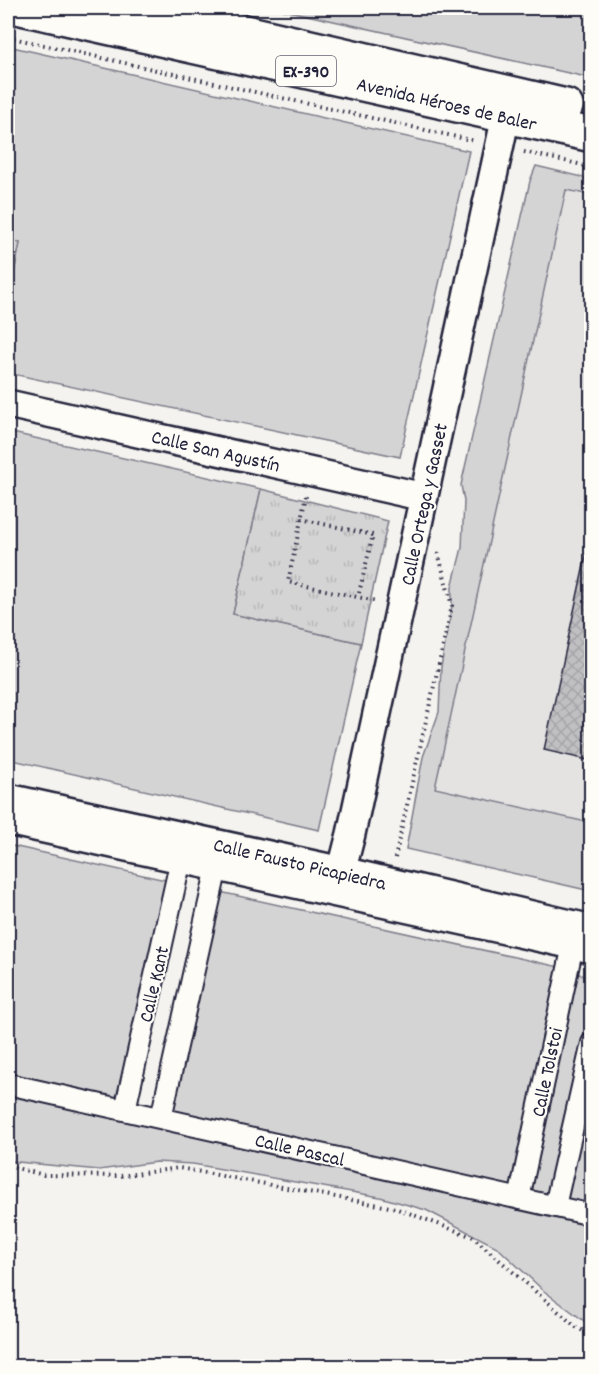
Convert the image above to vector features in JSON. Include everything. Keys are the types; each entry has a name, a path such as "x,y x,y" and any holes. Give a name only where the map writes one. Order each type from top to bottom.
{"main road":[{"name":"Avenida Héroes de Baler","path":"21,8 591,135"},
{"name":"Avenida Héroes de Baler","path":"141,8 591,112"}],"street":[{"name":"Calle Ortega y Gasset","path":"339,881 401,606 506,116"},
{"name":"Calle San Agustín","path":"8,404 424,497"},
{"name":"Calle Fausto Picapiedra","path":"8,798 585,941"},
{"name":"Calle Fausto Picapiedra","path":"8,821 217,867 339,881"},
{"name":"Calle Kant","path":"125,1110 181,859"},
{"name":"Calle Kant","path":"161,1118 217,867"},
{"name":"Calle Tolstoi","path":"519,1199 585,941"},
{"name":"Calle Tolstoi","path":"555,1206 591,1043"},
{"name":"Calle Pascal","path":"8,1084 591,1215"}],"path":[{"path":"8,37 484,143"},
{"path":"518,151 591,167"},
{"path":"311,472 288,582 401,606"},
{"path":"301,519 373,535 358,597"},
{"path":"395,858 452,606 435,541"},
{"path":"8,1166 44,1175 120,1176 179,1168 395,1208 473,1237 576,1327 591,1336"}],"shaded area":[{"path":"566,190 591,195 591,823 435,789"}],"green space":[{"path":"275,8 591,8 591,78"},
{"path":"8,46 469,151 400,457 8,373 8,302 20,243 8,240"},
{"path":"536,166 591,179 591,195 566,190 435,788 591,823 591,891 406,849 423,757 439,712 441,667 452,606 452,587 462,548 464,501 461,485 530,181"},
{"path":"8,240 20,243 8,302"},
{"path":"8,432 261,489 233,614 361,643 319,830 8,759"},
{"path":"261,489 388,521 361,643 233,614"},
{"path":"8,845 170,881 122,1101 8,1075"},
{"path":"220,892 564,968 515,1189 171,1112"},
{"path":"575,973 591,977 591,1016 550,1197 524,1192"},
{"path":"591,1069 591,1205 563,1198"},
{"path":"8,1095 591,1224 591,1326 544,1291 497,1247 426,1210 380,1197 193,1164 156,1162 99,1170 8,1161"}],"building":[{"path":"592,528 592,761 544,750"}]}
